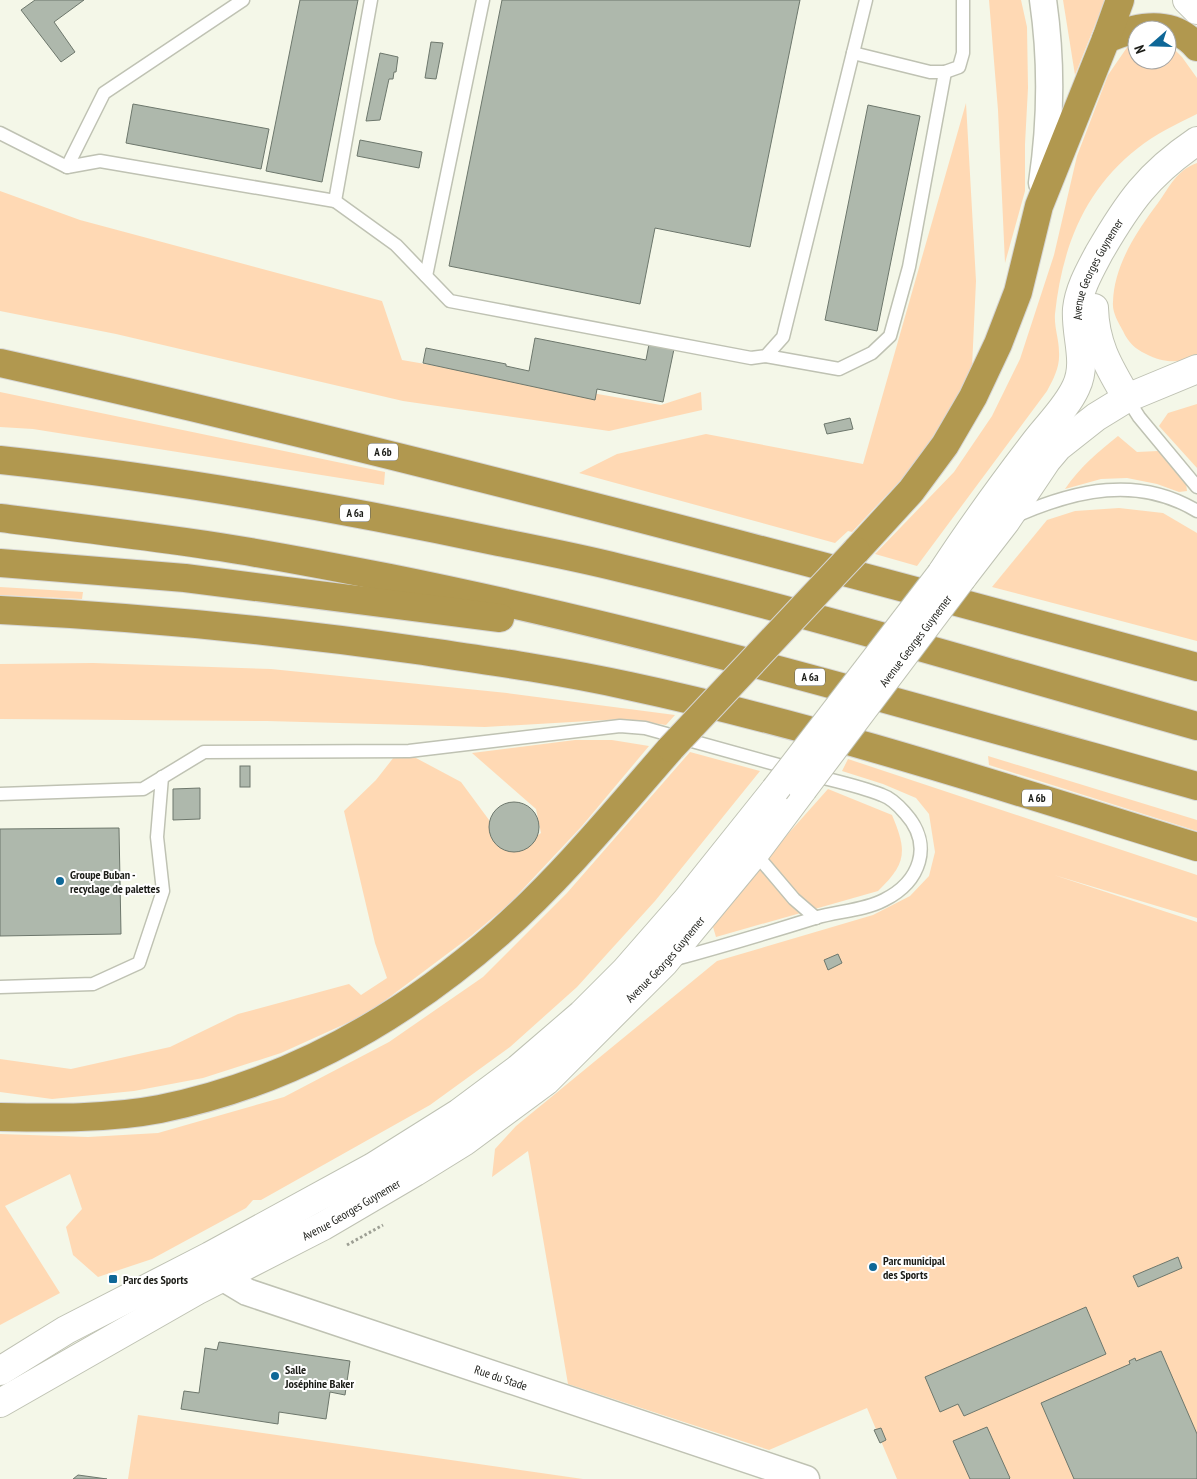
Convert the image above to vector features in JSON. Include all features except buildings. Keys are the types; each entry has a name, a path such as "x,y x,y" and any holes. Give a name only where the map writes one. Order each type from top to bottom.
{"highway":[{"path":"0,1118 44,1118 134,1113 194,1101 233,1090 304,1064 380,1022 436,983 499,933 536,897 605,825 671,748 911,492 945,445 973,397 998,344 1018,292 1039,206 1120,0"},
{"path":"1106,39 1122,32 1153,26 1164,27 1179,33 1197,47"},
{"name":"A 6b","path":"0,363 186,405 446,468 654,521 1197,667"},
{"name":"A 6a","path":"0,460 176,482 287,500 415,524 618,567 763,604 1197,726"},
{"name":"A 6a","path":"0,518 219,547 391,578 645,635 808,676 1197,786"},
{"path":"0,563 184,578 397,606 645,635"},
{"name":"A 6b","path":"0,610 265,630 510,664 628,685 778,722 962,775 1197,847"},
{"path":"0,1112 44,1118"}],"main road":[{"path":"1187,0 1197,10"},
{"name":"Avenue Georges Guynemer","path":"216,1266 323,1226 465,1141 546,1081 664,962 755,853 803,789 952,576 971,528 1071,397 1080,376 1081,364 1077,324 1078,297 1093,264 1119,219 1138,193 1156,172 1197,141"},
{"path":"1093,264 1094,322 1098,341 1104,357 1127,398"},
{"name":"Avenue Georges Guynemer","path":"0,1403 93,1349 216,1266 458,1113 518,1069 582,1014 625,971 687,900 775,790 952,576 1006,521 1047,460 1058,448 1096,417 1127,398 1197,370"},
{"path":"0,1370 66,1330 216,1266"}],"street":[{"path":"1039,206 1047,149 1050,97 1049,51 1043,0"},
{"name":"Rue du Stade","path":"216,1266 247,1292 806,1479"}],"lane":[{"path":"67,167 104,93 243,0"},
{"path":"335,201 372,0"},
{"path":"426,276 483,0"},
{"path":"766,356 783,337 866,0"},
{"path":"853,53 930,72 945,72 960,67 963,53 963,0"},
{"path":"0,133 67,167 100,162 335,201 396,245 450,301 751,358 766,356 839,369 872,353 890,336 909,267 945,72"},
{"path":"1127,398 1139,417 1197,487"},
{"path":"1006,521 1034,508 1070,496 1115,489 1135,489 1158,495 1182,502 1197,511"},
{"path":"0,794 143,789 204,752 408,751 620,726 645,728 883,795 898,806 914,824 922,844 919,865 909,880 896,893 883,901 816,918 664,962"},
{"path":"0,987 93,984 139,963 163,891 157,838 162,777"},
{"path":"755,853 794,899 816,918"}],"shaded area":[{"path":"989,0 1021,0 1027,27 1028,88 1025,191 1005,263 998,110"},
{"path":"1063,0 1105,0 1075,75"},
{"path":"1127,47 1127,70 1177,70 1177,52 1197,78 1197,114 1159,134 1119,164 1103,182 1079,222 1063,266 1058,290 1055,324 1059,347 1059,363 1047,391 917,566 875,554 954,472 992,416 1020,359 1054,255 1077,156 1108,75"},
{"path":"966,103 976,281 972,367 957,398 915,465 852,532 848,531 835,543 579,473 617,454 706,434 863,464"},
{"path":"1197,163 1197,355 1184,360 1165,361 1142,352 1127,339 1113,309 1114,288 1122,262 1142,225 1174,179 1184,170"},
{"path":"0,191 80,220 382,301 402,360 661,405 701,392 702,410 609,431 403,401 116,334 0,311"},
{"path":"0,392 385,472 384,485 33,429 0,427"},
{"path":"1197,404 1197,468 1159,426 1168,413"},
{"path":"1118,436 1137,452 1158,451 1186,483 1187,491 1179,492 1157,484 1127,478 1101,479 1065,489 1096,454"},
{"path":"1119,508 1163,513 1197,533 1197,641 992,587 1047,520 1075,511"},
{"path":"0,587 83,592 82,599 0,595"},
{"path":"93,663 271,669 507,693 675,715 666,725 623,719 485,727 267,721 0,719 0,664"},
{"path":"575,740 612,740 649,746 582,826 508,905 471,936 367,1014 281,1053 203,1078 134,1091 52,1099 0,1092 0,1059 71,1069 170,1047 238,1014 349,984 361,995 387,978 375,943 344,811 376,780 394,757 416,758 461,782 506,843 522,846 541,833 536,809 472,753"},
{"path":"690,752 760,771 655,901 577,987 510,1047 430,1105 261,1200 253,1200 246,1208 152,1259 98,1277 73,1255 66,1227 82,1209 70,1174 5,1206 60,1293 0,1325 0,1134 88,1137 158,1133 284,1097 389,1042 483,977 567,893"},
{"path":"988,756 1197,820 1197,831 989,765"},
{"name":"Parc municipal des Sports","path":"848,759 1197,875 1197,918 1054,875 1197,922 1197,1479 897,1479 867,1408 769,1450 568,1384 528,1151 492,1177 495,1149 516,1126 717,961 873,915 910,896 929,876 935,852 929,814 916,798 883,784 842,771"},
{"path":"828,789 892,815 902,847 902,856 895,872 878,891 716,937 713,927 787,835"},
{"path":"138,1415 583,1479 128,1479"}],"place":[{"name":"Groupe Buban - recyclage de palettes","path":"60,881"},
{"name":"Parc municipal des Sports","path":"873,1267"},
{"name":"Parc des Sports","path":"113,1279"},
{"name":"Salle Joséphine Baker","path":"275,1376"}]}
